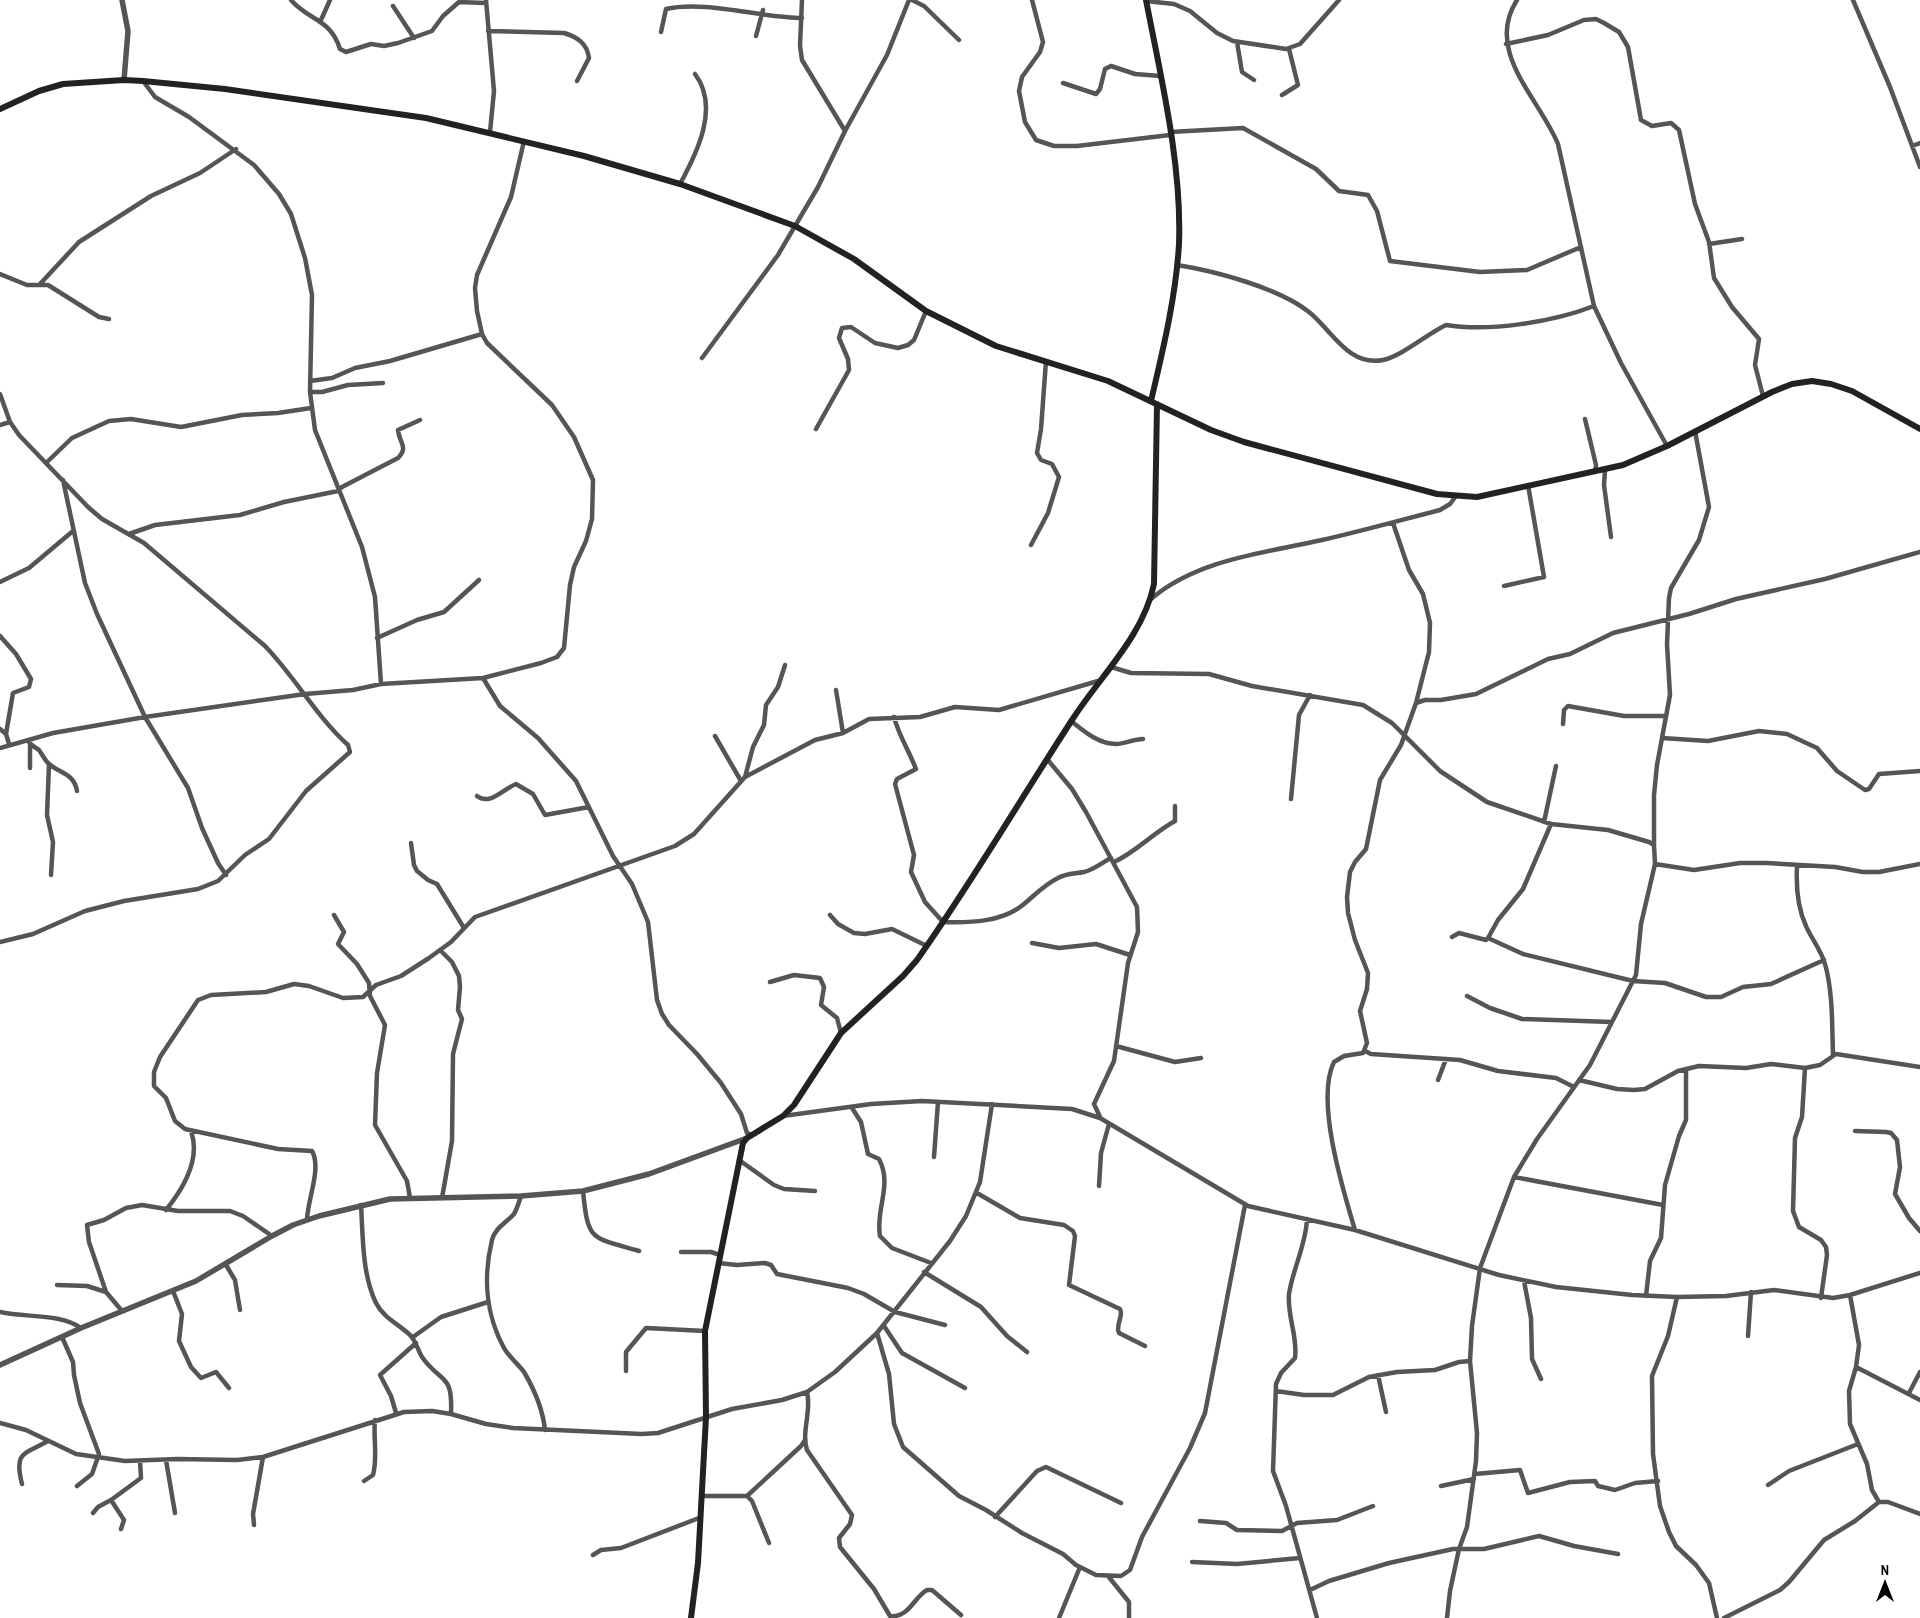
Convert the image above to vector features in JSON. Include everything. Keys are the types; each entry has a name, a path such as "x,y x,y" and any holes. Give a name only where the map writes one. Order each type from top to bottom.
{"main road":[{"path":"691,1618 698,1563 706,1417 705,1331 739,1160 750,1137 783,1116 794,1105 841,1033 903,976 927,946 993,848 1047,759 1098,681 1124,650 1151,598 1155,569 1154,402 1177,265 1178,224 1170,133 1146,1"},
{"path":"0,109 39,91 63,84 124,80 143,81 225,90 426,118 608,162 680,184 795,226 854,259 926,311 996,346 1108,381 1211,430 1244,442 1437,494 1478,497 1623,465 1667,446 1763,396 1792,384 1812,381 1831,384 1880,406 1920,429"}],"street":[{"path":"122,0 128,32 124,80"},
{"path":"291,0 302,12 321,20 338,39 342,51 346,52 371,44 390,45 414,38 436,28 443,16 459,2 486,2 494,91 490,132"},
{"path":"321,20 330,0"},
{"path":"802,0 800,46 802,60 845,130"},
{"path":"702,358 778,255 818,187 845,130 887,55 910,0 924,6 959,40"},
{"path":"1032,0 1043,42 1040,52 1022,77 1019,91 1025,122 1036,140 1054,146 1078,146 1170,133 1243,128 1316,169 1339,191 1368,195 1377,211 1390,261 1465,271 1527,270 1582,247"},
{"path":"1146,1 1174,4 1190,11 1226,38 1237,42 1289,48 1300,44 1339,0"},
{"path":"1517,0 1505,31 1506,44 1515,68 1552,130 1558,144 1594,306 1621,363 1667,446"},
{"path":"1854,0 1920,167"},
{"path":"661,32 664,14 671,5 699,1 715,2"},
{"path":"746,5 790,17 802,18"},
{"path":"393,6 414,38"},
{"path":"756,36 764,10"},
{"path":"1506,44 1548,35 1591,19 1604,23 1619,32 1628,47 1641,120 1652,126 1671,124 1679,130 1690,174 1693,199 1710,244 1717,285 1732,307 1758,336 1755,365 1763,396"},
{"path":"488,31 550,33 574,36 585,46 589,58 577,80"},
{"path":"1237,42 1242,72 1254,80"},
{"path":"1282,95 1298,85 1289,48"},
{"path":"1063,83 1096,94 1100,89 1105,69 1111,66 1135,74 1160,76"},
{"path":"680,184 692,162 707,111 704,88 695,74"},
{"path":"143,81 154,98 190,117 236,149 254,165 279,194 296,228 305,258 312,295 310,392 315,430 362,547 375,597 381,684"},
{"path":"0,748 9,744 29,742 53,733 145,717 305,694 353,690 381,684 483,678 557,657 564,648 570,585 574,567 586,541 592,519 593,480 574,437 552,405 487,343 482,334 475,288 477,276 512,197 524,141"},
{"path":"1912,146 1920,143"},
{"path":"40,284 79,242 151,196 200,173 236,149"},
{"path":"1710,244 1742,239"},
{"path":"1177,265 1246,281 1300,306 1315,317 1342,346 1371,360 1392,357 1446,325 1464,328 1540,321 1577,313 1594,306"},
{"path":"0,274 19,283 40,284 55,288 98,317 109,320"},
{"path":"816,429 850,370 848,359 839,338 842,328 851,327 875,343 898,348 908,345 914,340 926,311"},
{"path":"310,381 332,378 355,368 390,361 482,334"},
{"path":"1031,545 1048,513 1059,476 1052,464 1042,460 1037,453 1046,361"},
{"path":"310,392 322,392 348,385 383,383"},
{"path":"0,394 10,422 28,447 62,478 102,520 129,534 188,579 265,646 316,710 348,745 350,752 306,791 269,839 245,855 226,875 206,886 124,901 85,911 33,934 0,942"},
{"path":"46,463 72,438 109,421 131,419 181,427 242,415 278,414 311,408"},
{"path":"1585,419 1596,465 1595,472"},
{"path":"129,534 155,525 240,515 284,502 338,491 342,487 398,458 404,446 398,430 420,420"},
{"path":"0,425 10,422"},
{"path":"1447,1618 1450,1591 1459,1549 1468,1527 1475,1476 1477,1433 1470,1361 1472,1326 1480,1268 1514,1177 1590,1065 1633,981 1637,969 1641,924 1655,864 1654,795 1670,694 1667,620 1671,588 1699,540 1710,507 1695,431"},
{"path":"1605,470 1604,484 1611,537"},
{"path":"62,478 85,583 96,614 145,717 188,788 202,828 218,863 226,875"},
{"path":"1504,586 1544,577 1528,485"},
{"path":"1151,598 1169,585 1232,560 1393,523 1440,510 1450,504 1456,496"},
{"path":"1365,1051 1367,1043 1360,1011 1367,989 1368,974 1354,940 1348,913 1351,867 1366,849 1369,841 1372,812 1380,780 1401,745 1403,734 1416,703 1429,652 1430,623 1423,594 1409,570 1393,523"},
{"path":"0,582 29,568 73,531"},
{"path":"1416,703 1425,700 1441,700 1476,694 1548,659 1570,654 1606,636 1736,599 1825,579 1920,552"},
{"path":"377,638 417,620 444,612 479,580"},
{"path":"0,636 16,654 31,679 29,686 13,693 6,734 9,744"},
{"path":"743,779 753,747 764,725 766,705 778,686 785,665"},
{"path":"1111,667 1131,673 1209,674 1252,686 1367,706 1384,717 1428,761 1471,794 1503,809 1551,824 1608,830 1654,845"},
{"path":"0,1365 62,1336 173,1291 226,1265 272,1236 308,1220 390,1199 522,1196 583,1191 649,1174 750,1137 741,1114 721,1084 697,1054 669,1025 662,1014 657,1000 648,922 632,884 618,866 576,781 538,738 500,706 483,678"},
{"path":"308,1220 308,1204 313,1188 314,1156 312,1151 278,1149 191,1131 180,1126 169,1103 154,1086 160,1057 198,1000 211,995 266,992 294,984 309,986 350,999 363,997 376,985 401,976 440,950 482,914 675,846 694,834 743,779 807,743 843,733 869,719 920,716 955,707 998,710 1098,681"},
{"path":"836,690 843,733"},
{"path":"1291,799 1299,715 1310,695"},
{"path":"1562,724 1564,710 1568,706 1624,716 1666,716"},
{"path":"894,718 898,733 906,743 916,769 897,779 895,784 914,855 911,872 925,902 943,922 964,923 1002,916 1023,905 1036,890 1060,876 1084,872 1112,860 1127,857 1136,846 1175,821 1175,806"},
{"path":"1071,722 1106,743 1118,744 1130,740 1143,739"},
{"path":"0,729 6,734"},
{"path":"1662,738 1708,741 1759,731 1786,734 1816,748 1837,771 1865,790 1869,790 1879,774 1920,771"},
{"path":"715,736 743,779"},
{"path":"29,742 49,764 76,782 77,791"},
{"path":"29,742 30,768"},
{"path":"1047,759 1072,790 1137,908 1138,932 1130,955 1112,1067 1094,1104 1100,1118"},
{"path":"49,764 47,815 54,847 50,875"},
{"path":"1544,822 1556,766"},
{"path":"477,796 483,801 488,800 516,784 533,794 545,815 589,807"},
{"path":"1488,938 1498,920 1523,889 1551,824"},
{"path":"411,843 414,865 417,871 428,880 437,884 464,928"},
{"path":"1655,864 1694,870 1740,863 1835,867 1863,872 1879,872 1920,864"},
{"path":"1797,866 1796,885 1800,907 1805,923 1824,960 1830,1002 1833,1055"},
{"path":"334,915 344,932 338,944 357,964 369,982 370,992 383,1020 385,1031 377,1072 374,1125 407,1181 410,1198"},
{"path":"830,915 838,924 854,933 865,934 892,930 927,946"},
{"path":"1452,937 1458,933 1486,940 1488,938 1523,954 1633,981 1665,983 1706,997 1721,996 1743,988 1772,984 1824,960"},
{"path":"1032,943 1059,948 1096,944 1130,955"},
{"path":"440,950 452,962 459,976 458,1010 462,1017 453,1054 452,1141 442,1198"},
{"path":"770,982 794,975 820,978 824,987 821,1005 837,1018 841,1033"},
{"path":"1467,996 1490,1008 1522,1019 1612,1022"},
{"path":"1116,1046 1175,1062 1201,1058"},
{"path":"1355,1230 1339,1177 1330,1118 1328,1080 1330,1070 1338,1058 1365,1051 1371,1054 1446,1059 1506,1072 1556,1078 1574,1087"},
{"path":"1579,1080 1617,1089 1645,1089 1667,1075 1699,1066 1746,1068 1771,1064 1805,1068 1820,1065 1833,1055 1920,1067"},
{"path":"1438,1080 1446,1059"},
{"path":"1805,1068 1802,1117 1794,1138 1792,1211 1799,1227 1821,1240 1826,1247 1827,1255 1821,1298"},
{"path":"1646,1296 1650,1261 1660,1238 1667,1174 1688,1112 1686,1069"},
{"path":"783,1116 879,1104 938,1102 1062,1107 1100,1118 1245,1205 1355,1230 1524,1281 1593,1292 1677,1297 1726,1296 1751,1292 1786,1291 1821,1298 1850,1296 1920,1273"},
{"path":"934,1157 938,1102"},
{"path":"0,1423 26,1430 76,1454 96,1458 140,1461 237,1460 263,1457 396,1413 432,1411 498,1426 642,1434 658,1433 732,1409 782,1400 807,1392 835,1372 884,1326 931,1263 958,1231 977,1194 992,1104"},
{"path":"852,1108 861,1122 868,1154 879,1159 884,1171 885,1185 880,1236 892,1248 931,1263"},
{"path":"1098,1186 1101,1152 1109,1124"},
{"path":"191,1131 194,1138"},
{"path":"1855,1131 1892,1133 1897,1140 1900,1167 1895,1194 1909,1218 1920,1231"},
{"path":"166,1210 187,1179 194,1138 199,1132"},
{"path":"739,1160 774,1185 784,1189 815,1191"},
{"path":"1514,1177 1663,1205"},
{"path":"583,1191 588,1229 596,1237 606,1242 639,1251"},
{"path":"977,1194 1020,1218 1064,1225 1073,1231 1075,1236 1069,1285 1120,1309 1122,1313 1117,1330 1119,1334 1146,1346"},
{"path":"522,1196 513,1215 499,1228 493,1238 487,1265 488,1302 505,1350 530,1383 542,1412 545,1430"},
{"path":"173,1201 178,1211"},
{"path":"877,1333 888,1366 894,1424 900,1441 950,1489 1022,1533 1063,1554 1080,1567 1096,1575 1121,1576 1130,1570 1142,1537 1190,1448 1202,1421 1211,1390 1245,1205"},
{"path":"122,1311 106,1292 88,1238 87,1225 104,1220 120,1210 135,1206 178,1211 230,1211 243,1216 272,1236"},
{"path":"361,1206 365,1256 376,1303 381,1312 413,1337 422,1357 448,1383 451,1414"},
{"path":"1307,1219 1304,1239 1289,1294 1289,1315 1296,1347 1295,1358 1282,1373 1276,1384 1273,1471 1292,1526 1317,1618"},
{"path":"681,1252 711,1252 720,1255"},
{"path":"718,1262 737,1265 765,1263 771,1265 778,1274 848,1288 864,1294 895,1312 945,1325"},
{"path":"226,1265 235,1280 240,1310"},
{"path":"924,1272 981,1307 1007,1336 1027,1352"},
{"path":"1524,1281 1531,1318 1532,1359 1540,1379"},
{"path":"57,1285 87,1286 106,1292"},
{"path":"173,1291 182,1314 179,1341 191,1368 201,1378 216,1372 229,1388"},
{"path":"1748,1336 1751,1292"},
{"path":"1850,1296 1859,1345 1848,1399 1851,1430 1867,1464 1872,1490 1879,1502"},
{"path":"1677,1297 1668,1336 1652,1376 1653,1454 1660,1506 1669,1532 1682,1553 1696,1565 1709,1583 1717,1618"},
{"path":"413,1337 442,1317 488,1302"},
{"path":"0,1312 22,1317 67,1320 81,1328"},
{"path":"884,1326 902,1354 965,1388"},
{"path":"626,1371 626,1352 646,1328 705,1331"},
{"path":"62,1336 73,1362 80,1403 98,1451 92,1474 78,1486"},
{"path":"396,1413 391,1396 380,1375 416,1343"},
{"path":"1276,1391 1304,1395 1333,1395 1342,1392 1359,1381 1378,1375 1435,1370 1460,1362 1470,1361"},
{"path":"1856,1367 1920,1400"},
{"path":"1909,1393 1920,1372"},
{"path":"1378,1375 1386,1412"},
{"path":"702,1496 747,1496 801,1446 805,1438 810,1408 807,1392"},
{"path":"364,1481 373,1475 377,1461 373,1437 375,1420"},
{"path":"805,1438 807,1450 852,1515 850,1524 839,1538 840,1548 874,1589 890,1616 899,1616 905,1612 928,1590 932,1590 961,1615"},
{"path":"22,1484 18,1464 19,1458 48,1441"},
{"path":"1768,1485 1789,1471 1858,1444"},
{"path":"254,1525 253,1514 263,1457"},
{"path":"166,1460 175,1513"},
{"path":"94,1513 98,1507 141,1478 140,1461"},
{"path":"995,1516 1037,1471 1046,1467 1121,1503"},
{"path":"1440,1486 1475,1476 1520,1470 1528,1493 1570,1482 1595,1481 1598,1486 1615,1490 1635,1483 1658,1481"},
{"path":"747,1496 752,1501 769,1543"},
{"path":"110,1500 124,1520 121,1529"},
{"path":"1724,1618 1780,1590 1824,1540 1855,1521 1879,1502 1888,1502 1920,1514"},
{"path":"1200,1521 1226,1523 1237,1530 1282,1531 1297,1523 1337,1520 1373,1506"},
{"path":"593,1555 601,1550 626,1546 699,1518"},
{"path":"1310,1590 1329,1581 1389,1563 1459,1549 1484,1549 1539,1536 1574,1546 1618,1554"},
{"path":"1192,1562 1237,1564 1300,1558"},
{"path":"1059,1618 1080,1567"},
{"path":"1108,1576 1128,1602 1128,1618"}]}
